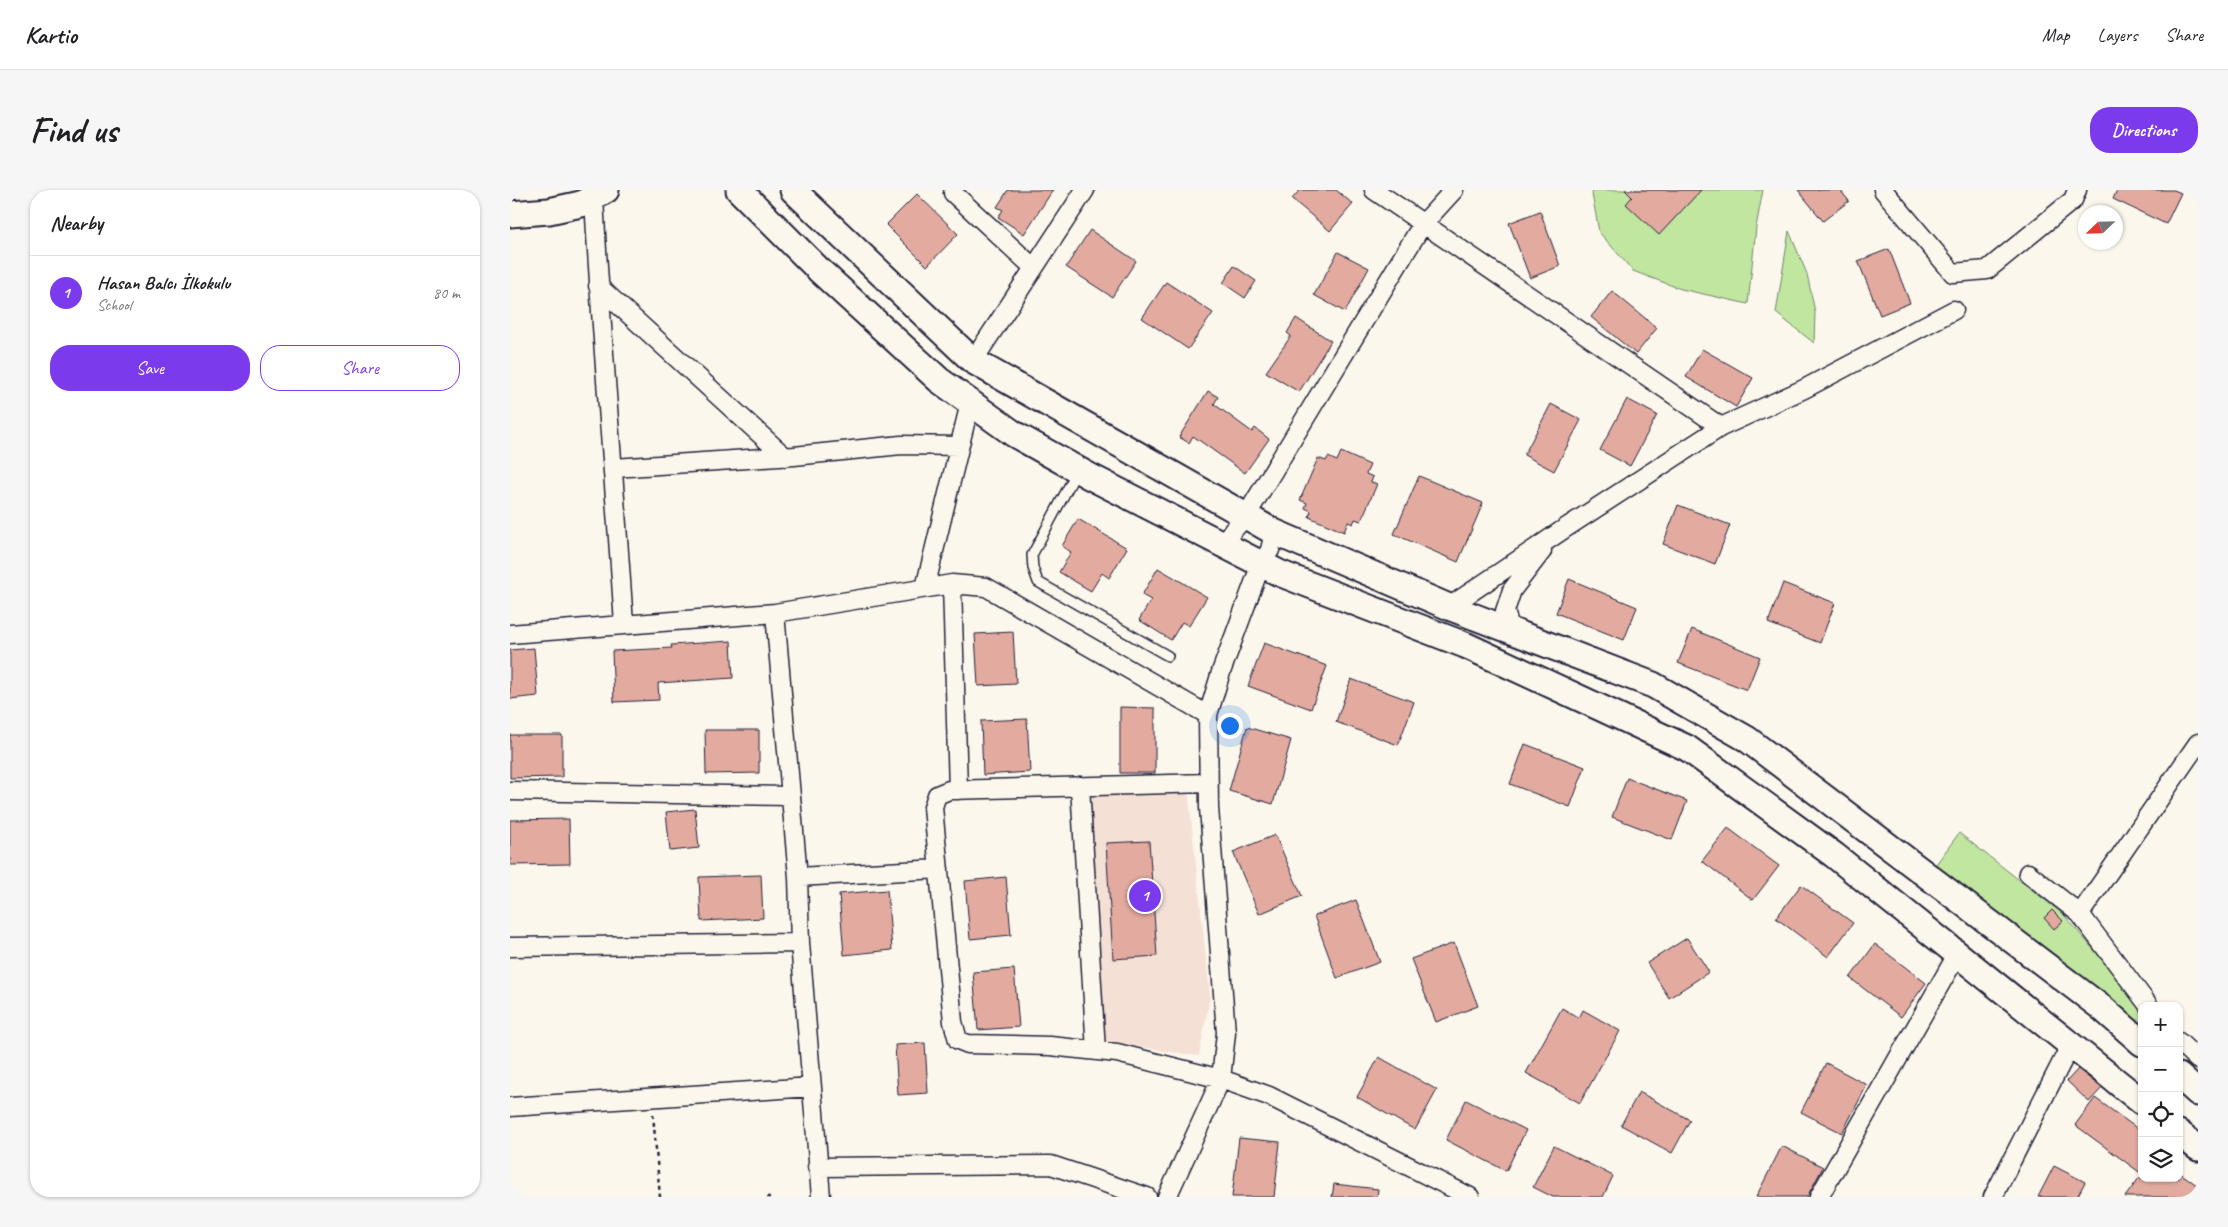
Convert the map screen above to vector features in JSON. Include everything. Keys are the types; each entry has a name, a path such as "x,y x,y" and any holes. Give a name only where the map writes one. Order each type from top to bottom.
{"main road":[{"path":"739,190 826,277 939,380 1014,434 1078,470 1261,564 1465,645 1688,748 1834,855 2138,1099"},
{"path":"793,190 973,361 1274,532 1450,607 1653,685 1747,739 2102,1008 2138,1040"},
{"path":"510,214 549,211 581,204 600,193"},
{"path":"2183,1136 2198,1148"}],"street":[{"path":"973,361 1085,190"},
{"path":"1374,190 1721,427"},
{"path":"1226,546 1228,536 1246,516 1422,224 1454,190"},
{"path":"1883,190 1953,273 1987,270 2073,200 2078,190"},
{"path":"600,193 598,286 614,468 624,625"},
{"path":"953,193 1034,268"},
{"path":"598,286 785,457"},
{"path":"1450,607 1567,527 1721,427 1804,389 1954,310"},
{"path":"925,588 970,403"},
{"path":"614,468 785,457 901,445 959,446"},
{"path":"1511,631 1506,611 1512,590 1533,561 1567,527"},
{"path":"1167,1197 1222,1079 1226,1033 1209,808 1208,716 1221,672 1261,564 1270,550 1274,532"},
{"path":"952,584 958,790"},
{"path":"510,634 775,613 952,584 986,588 1208,716"},
{"path":"775,613 798,877 800,943 821,1197"},
{"path":"2080,914 2198,743"},
{"path":"1209,783 949,790 937,795 933,807 953,1022 958,1040 968,1044 1050,1046 1118,1053 1222,1079 1269,1096 1470,1197"},
{"path":"1080,786 1096,1051"},
{"path":"510,791 790,796"},
{"path":"798,877 939,869"},
{"path":"2028,873 2080,914 2146,1002"},
{"path":"510,948 800,943"},
{"path":"1820,1197 1958,953"},
{"path":"1993,1197 2072,1044"},
{"path":"2183,1046 2198,1060"},
{"path":"510,1107 811,1087"},
{"path":"817,1166 1051,1165 1147,1197"}],"lane":[{"path":"1078,470 1032,554 1033,568 1038,582 1168,656"}],"path":[{"path":"652,1097 660,1197"}],"shaded area":[{"path":"1188,790 1210,996 1199,1056 1095,1040 1087,795"}],"green space":[{"path":"1593,190 1763,190 1756,227 1748,304 1681,289 1633,271 1599,232 1592,194"},
{"path":"1789,231 1807,274 1815,312 1814,343 1776,313"},
{"path":"1959,833 2064,915 2137,1000 2138,1026 1934,867"}],"building":[{"path":"1008,190 1053,190 1024,234 998,217 1003,210 997,207"},
{"path":"1300,190 1336,190 1353,204 1330,231 1292,199"},
{"path":"1625,190 1701,190 1659,235 1626,204 1632,197"},
{"path":"1798,190 1840,190 1849,201 1823,221"},
{"path":"2117,190 2174,190 2181,193 2166,224 2113,199"},
{"path":"917,194 958,234 927,266 886,225"},
{"path":"1540,211 1560,266 1530,278 1509,223"},
{"path":"1090,230 1136,261 1112,297 1066,267"},
{"path":"1889,249 1910,303 1880,315 1858,261"},
{"path":"1338,252 1369,268 1345,312 1314,295"},
{"path":"1234,266 1256,281 1245,298 1223,283"},
{"path":"1166,282 1213,313 1188,349 1142,318"},
{"path":"1612,291 1657,328 1636,354 1591,317"},
{"path":"1296,318 1331,341 1299,392 1266,372 1291,336 1287,333"},
{"path":"1702,349 1753,378 1736,407 1686,377"},
{"path":"1208,391 1218,397 1214,404 1252,432 1255,428 1269,439 1245,473 1193,436 1189,443 1179,437"},
{"path":"1627,399 1657,415 1630,466 1600,450"},
{"path":"1551,404 1581,420 1554,471 1524,455"},
{"path":"1341,452 1370,465 1366,474 1373,477 1371,482 1377,484 1361,521 1355,519 1353,524 1348,522 1344,532 1309,517 1311,511 1305,508 1307,503 1300,500 1318,458 1326,461 1328,457 1337,461"},
{"path":"1419,476 1483,503 1458,562 1394,534"},
{"path":"1678,505 1730,525 1715,564 1663,544"},
{"path":"1078,519 1127,548 1109,578 1102,573 1091,591 1059,572 1071,552 1062,546"},
{"path":"1158,568 1207,597 1189,626 1182,622 1171,640 1139,620 1151,600 1142,595"},
{"path":"1569,579 1637,607 1624,640 1556,613"},
{"path":"1783,583 1835,603 1820,643 1768,623"},
{"path":"1692,629 1760,657 1747,690 1678,663"},
{"path":"1013,632 1016,684 978,686 975,634"},
{"path":"731,641 733,678 658,683 659,700 614,702 612,651 672,648 671,645"},
{"path":"1264,643 1327,666 1311,709 1248,686"},
{"path":"534,648 538,696 510,699 510,650"},
{"path":"1351,679 1414,702 1398,745 1336,722"},
{"path":"1120,707 1155,708 1155,773 1120,773"},
{"path":"1027,719 1030,772 983,775 981,721"},
{"path":"1247,727 1291,740 1273,804 1229,791"},
{"path":"705,730 759,730 759,773 706,774"},
{"path":"510,735 562,735 562,777 510,778"},
{"path":"1525,744 1585,767 1570,807 1510,784"},
{"path":"1627,778 1687,801 1672,840 1612,817"},
{"path":"695,809 699,848 670,851 666,812"},
{"path":"569,819 570,864 510,865 510,820"},
{"path":"1728,828 1779,866 1753,900 1702,861"},
{"path":"1275,835 1302,896 1259,914 1233,852"},
{"path":"1149,841 1157,956 1113,959 1106,843"},
{"path":"761,875 763,918 701,921 699,877"},
{"path":"1006,877 1011,935 970,939 965,881"},
{"path":"1801,885 1853,923 1828,957 1776,918"},
{"path":"887,890 892,950 844,955 839,894"},
{"path":"1356,900 1380,962 1337,978 1314,916"},
{"path":"2052,910 2063,921 2054,929 2044,918"},
{"path":"1687,938 1709,972 1669,998 1647,963"},
{"path":"1454,943 1478,1006 1436,1022 1411,959"},
{"path":"1875,944 1926,983 1901,1017 1850,978"},
{"path":"1014,969 1019,1027 978,1030 973,972"},
{"path":"1562,1008 1579,1018 1583,1010 1620,1031 1580,1103 1526,1073"},
{"path":"925,1043 928,1093 898,1095 895,1045"},
{"path":"1379,1057 1437,1090 1415,1130 1357,1097"},
{"path":"1826,1063 1867,1085 1842,1133 1801,1112"},
{"path":"2078,1069 2102,1088 2089,1102 2067,1081"},
{"path":"1639,1092 1690,1120 1672,1153 1621,1125"},
{"path":"2095,1098 2138,1129 2138,1171 2075,1125"},
{"path":"1466,1100 1526,1130 1506,1171 1446,1140"},
{"path":"1239,1138 1280,1142 1274,1197 1232,1197"},
{"path":"1554,1146 1613,1176 1603,1197 1553,1197 1533,1187"},
{"path":"1782,1146 1823,1167 1807,1197 1756,1197"},
{"path":"2054,1166 2085,1182 2077,1197 2038,1197"},
{"path":"2183,1175 2198,1186 2192,1197 2125,1197 2138,1179 2138,1182 2183,1182"},
{"path":"1334,1184 1378,1189 1377,1197 1332,1197"}],"place":[{"name":"Hasan Balcı İlkokulu","path":"1145,896"}]}
